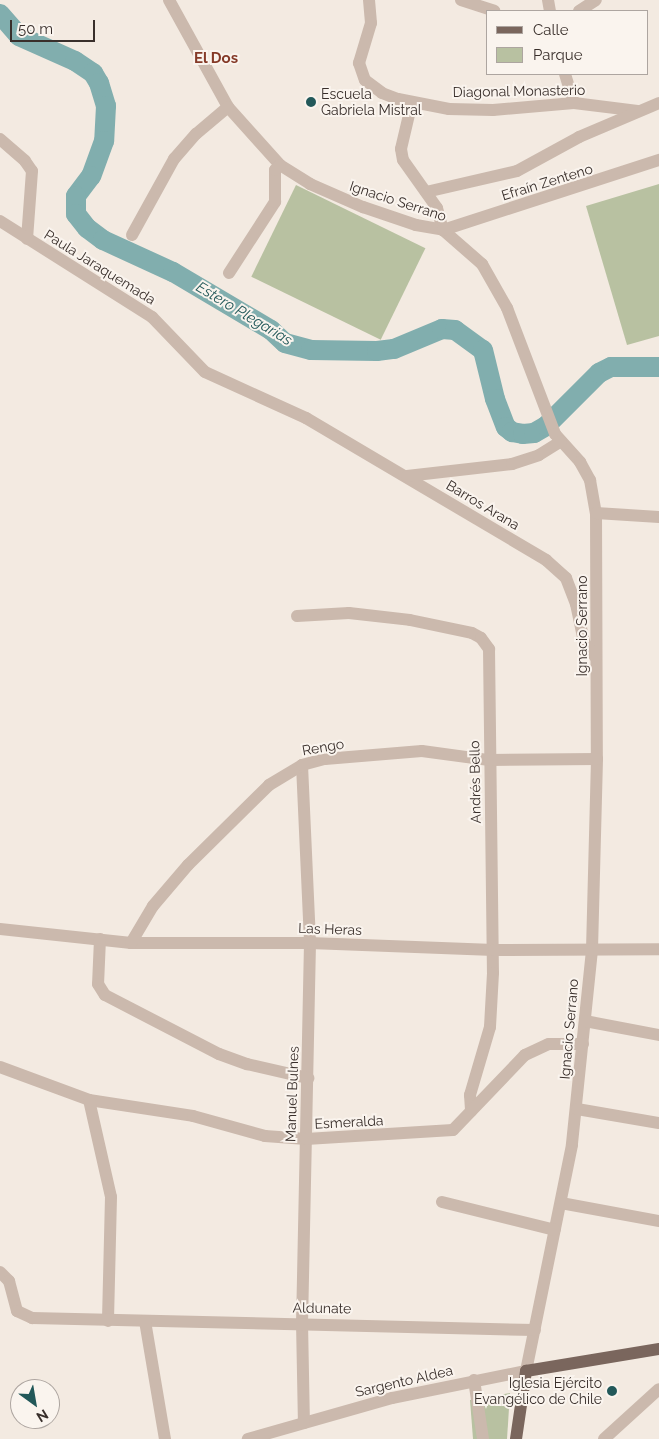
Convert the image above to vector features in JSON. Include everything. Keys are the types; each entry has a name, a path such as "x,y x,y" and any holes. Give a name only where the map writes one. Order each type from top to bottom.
{"main road":[{"name":"Sargento Aldea","path":"526,1371 659,1348"},
{"name":"Ignacio Serrano","path":"516,1439 526,1371"}],"street":[{"name":"Ignacio Serrano","path":"170,0 228,107 280,165 310,184 363,207 416,225 443,230 468,250 492,277 508,308 541,403 558,438 580,462 590,480 596,513 597,759 592,950 577,1109 561,1203 526,1371"},
{"name":"Diagonal Monasterio","path":"369,0 371,23 359,63 365,80 382,92 412,102 474,110 574,103 638,111"},
{"path":"461,0 491,10"},
{"path":"581,10 596,0"},
{"path":"565,75 574,103"},
{"path":"412,102 401,149 408,168 437,208 443,230"},
{"path":"426,192 517,171 579,137 659,103"},
{"path":"132,235 174,159 196,134 228,107"},
{"path":"0,138 32,171 27,239"},
{"name":"Efraín Zenteno","path":"443,230 659,160"},
{"path":"229,274 275,202 275,170 280,165"},
{"name":"Paula Jaraquemada","path":"0,220 152,317 205,372 306,418"},
{"name":"Barros Arana","path":"306,418 407,476 559,570 572,589 584,642 596,658"},
{"path":"407,476 512,464 539,455 558,438"},
{"path":"596,513 659,517"},
{"name":"Andrés Bello","path":"297,616 379,615 472,633 481,638 489,649 489,760 494,950 490,1027 470,1095 471,1111"},
{"name":"Rengo","path":"132,943 153,906 188,866 269,785 302,765 325,759 422,751 489,760 597,759"},
{"name":"Manuel Bulnes","path":"302,765 310,943 302,1322 304,1423"},
{"name":"Las Heras","path":"0,929 132,943 310,943 494,950 659,949"},
{"path":"100,939 98,984 105,995 219,1054 247,1064 308,1078"},
{"path":"585,1021 659,1035"},
{"name":"Esmeralda","path":"0,1067 89,1100 194,1116 265,1136 306,1139 448,1132 458,1127 515,1064 533,1050 556,1043 583,1044"},
{"path":"89,1100 111,1196 108,1321"},
{"path":"577,1109 659,1123"},
{"path":"442,1202 555,1230"},
{"path":"561,1203 659,1221"},
{"name":"Aldunate","path":"0,1272 9,1281 17,1311 22,1316 108,1321 302,1322 535,1330"},
{"path":"145,1321 165,1439"},
{"name":"Sargento Aldea","path":"248,1439 392,1398 526,1371"},
{"path":"474,1380 483,1439"},
{"path":"604,1439 659,1389"}],"green space":[{"path":"659,184 659,336 627,345 586,206"},
{"path":"296,185 425,248 381,340 251,277"},
{"path":"510,1393 507,1439 473,1439 470,1400"}],"waterway":[{"name":"Estero Plegarias","path":"0,14 19,36 75,61 93,73 99,83 106,106 104,141 91,176 76,196 76,214 87,228 103,240 173,272 271,330 285,343 311,350 377,351 394,349 442,329 455,330 483,350 495,399 506,427 512,432 523,434 534,433 546,426 599,373 611,367 659,367"}],"place":[{"name":"Escuela Gabriela Mistral","path":"311,102"},
{"name":"Iglesia Ejército Evangélico de Chile","path":"612,1391"}],"district":[{"name":"El Dos","path":"216,59"}]}
